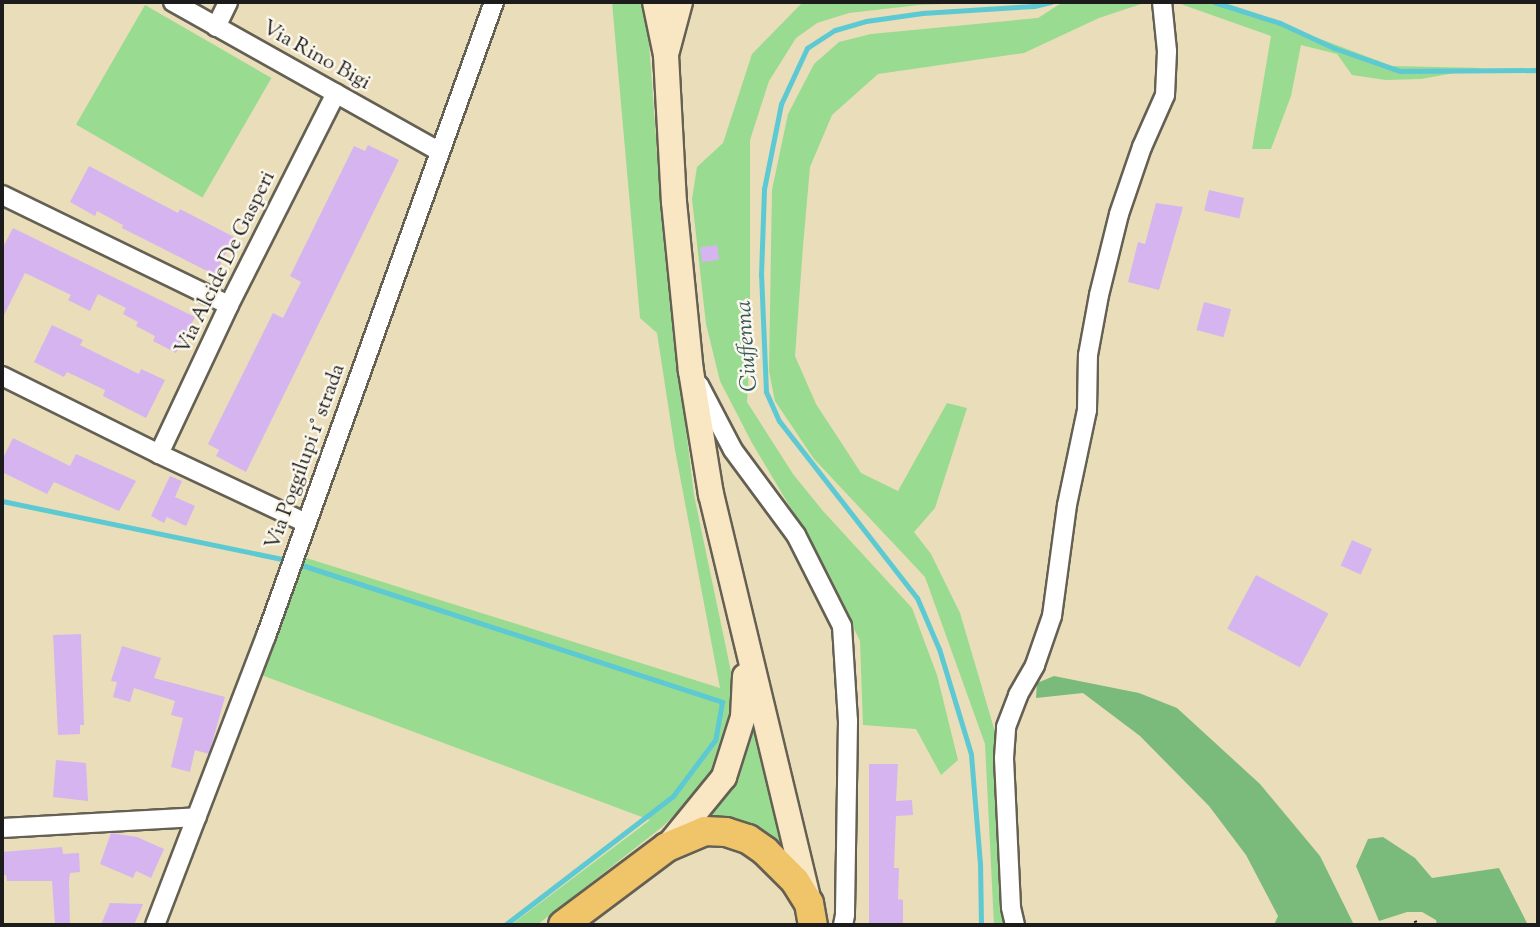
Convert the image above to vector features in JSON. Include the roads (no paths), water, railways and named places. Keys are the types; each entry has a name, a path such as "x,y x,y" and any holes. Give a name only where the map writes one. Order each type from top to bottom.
{"main road":[{"path":"654,2 666,55 674,202 691,371 711,494 811,914"},
{"path":"666,55 680,2"},
{"path":"563,925 667,847 724,777 743,717 746,647"},
{"path":"667,847 705,831 726,832 748,839 783,869 811,914"}],"street":[{"name":"Via Rino Bigi","path":"173,2 438,151"},
{"path":"216,27 228,2"},
{"name":"Via Poggilupi 1° strada","path":"155,925 306,523 438,151 494,2"},
{"path":"1014,925 1004,758 1006,727 1018,695 1035,665 1052,616 1067,505 1087,410 1088,355 1099,295 1119,214 1142,146 1165,95 1167,51 1163,2"},
{"name":"Via Alcide De Gasperi","path":"159,454 229,305 336,93"},
{"path":"2,195 229,305"},
{"path":"691,371 733,450 796,535 842,626 848,721 843,925"},
{"path":"2,376 306,523"},
{"path":"2,828 197,817"}],"waterway":[{"name":"Ciuffenna","path":"981,925 980,864 971,754 939,649 917,598 779,421 766,392 761,275 764,189 781,104 807,48 835,30 866,21 922,13 1034,6 1051,2"},
{"path":"1214,2 1280,23 1334,48 1400,71 1538,70"},
{"path":"2,501 283,559 722,702 715,740 673,796 505,925"}]}
